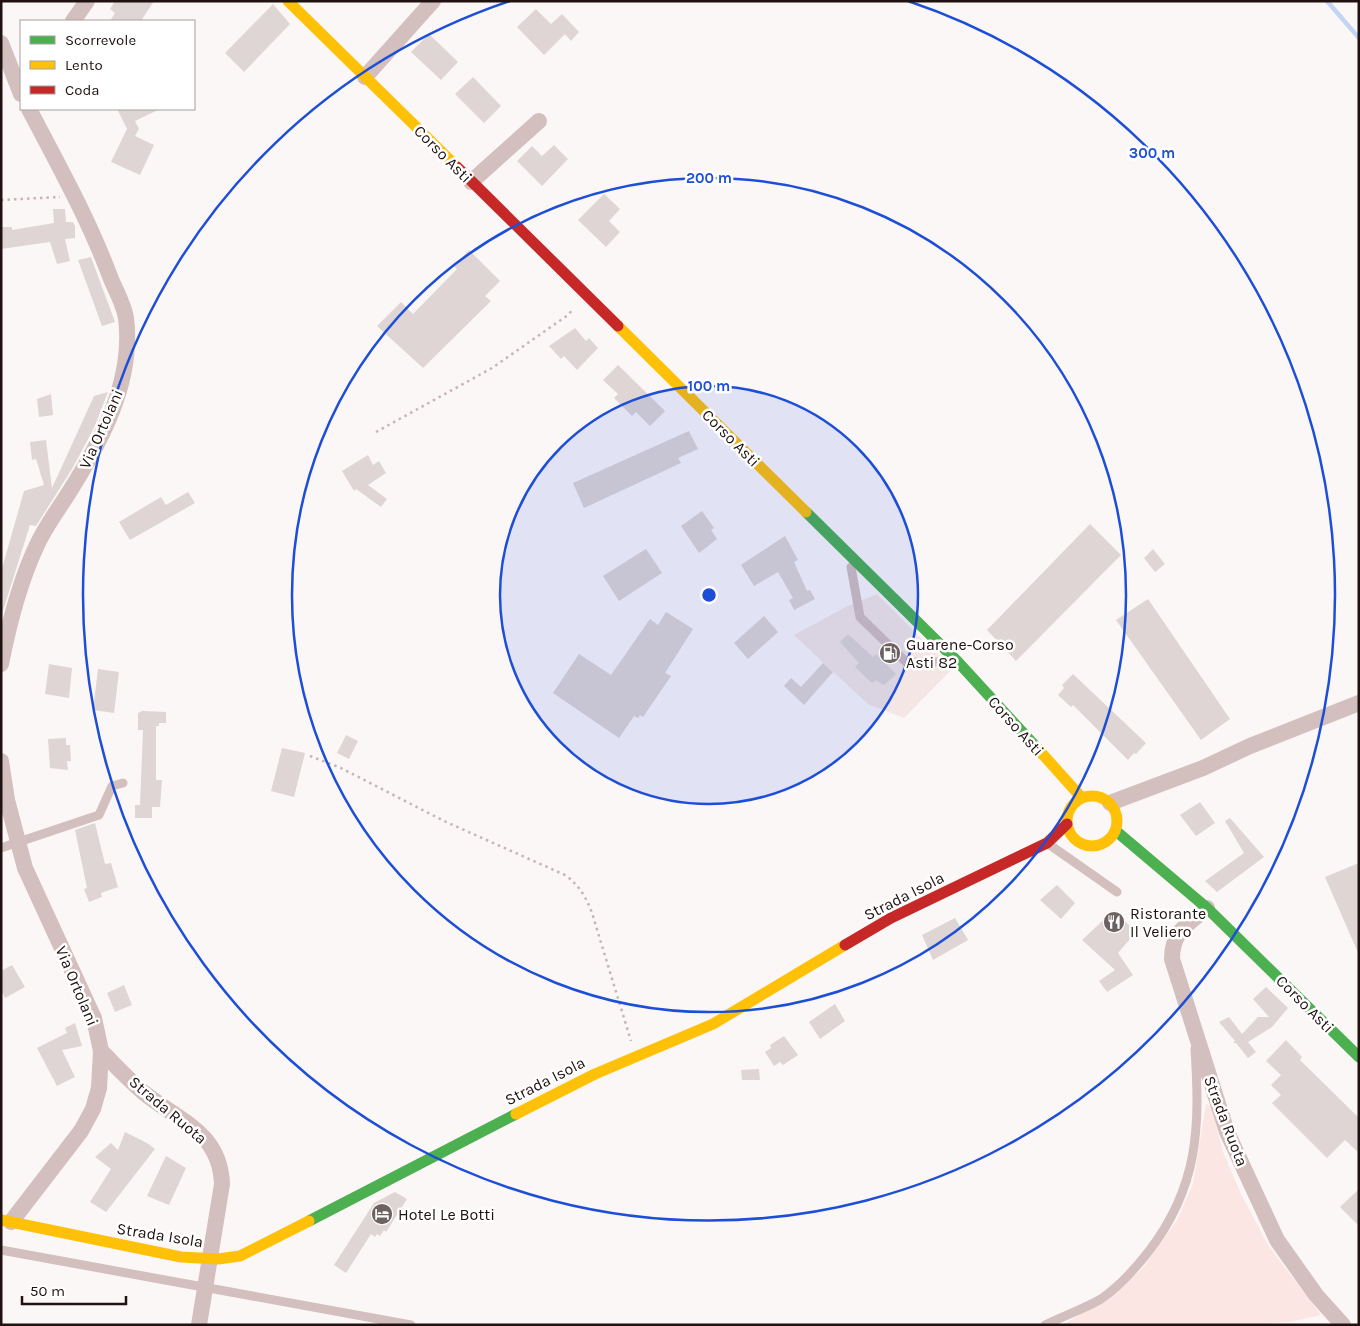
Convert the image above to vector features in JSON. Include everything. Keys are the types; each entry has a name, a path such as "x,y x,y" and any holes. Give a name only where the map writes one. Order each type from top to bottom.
{"main road":[{"name":"Corso Asti","path":"288,1 958,662 1082,798"},
{"path":"1097,796 1110,803 1117,816 1116,831 1105,843 1089,846 1074,838 1067,824 1070,809 1082,798 1097,796"},
{"name":"Strada Isola","path":"6,1221 181,1258 218,1259 240,1256 595,1074 713,1024 891,918 1047,843 1067,824"},
{"name":"Corso Asti","path":"1116,831 1207,908 1359,1057"}],"street":[{"path":"74,20 87,1"},
{"path":"365,77 433,1"},
{"path":"2,45 20,91"},
{"name":"Via Ortolani","path":"1,664 8,628 21,584 38,543 85,467 110,417 123,378 126,316 106,265 30,110"},
{"path":"471,182 538,121"},
{"path":"1110,803 1359,704"},
{"name":"Via Ortolani","path":"1,762 7,800 25,868 94,1018 101,1052 99,1088 93,1109 81,1130 6,1221"},
{"name":"Strada Ruota","path":"1207,908 1180,930 1172,945 1172,959 1227,1132 1277,1240 1316,1295 1343,1325"},
{"name":"Strada Ruota","path":"101,1052 144,1092 204,1135 216,1153 222,1168 222,1184 215,1239 199,1325"}],"lane":[{"path":"849,555 860,617 873,630 906,662 958,662"},
{"path":"1,848 18,844 99,814 112,786 123,783"},
{"path":"1047,843 1117,892"},
{"path":"1046,1325 1100,1299 1130,1274 1170,1220 1185,1187 1197,1136 1198,1090 1194,1029"},
{"path":"1,1250 411,1325"}],"path":[{"path":"1,200 74,197"},
{"path":"376,432 492,368 568,315 586,295"},
{"path":"310,756 341,768 444,821 565,875 576,883 585,895 592,913 635,1056"}],"shaded area":[{"path":"877,594 952,669 904,718 868,704 794,635 846,607"},
{"path":"1206,1104 1212,1110 1223,1152 1241,1194 1268,1245 1321,1315 1290,1322 1242,1325 1063,1325 1112,1295 1142,1269 1177,1220 1193,1184"}],"building":[{"path":"115,1 154,1 142,20 111,20 115,13 110,9"},
{"path":"273,4 290,24 244,72 225,53"},
{"path":"536,9 551,24 562,14 579,32 571,41 565,34 544,55 517,27"},
{"path":"429,34 458,62 441,80 411,52"},
{"path":"473,77 501,106 484,123 455,94"},
{"path":"118,110 158,110 135,121 139,129 135,136 154,145 140,175 111,162 127,129"},
{"path":"554,145 568,159 542,186 517,161 532,146 542,156"},
{"path":"604,194 620,209 609,221 620,232 606,247 578,220"},
{"path":"53,209 65,209 66,222 73,222 75,226 75,238 65,239 70,261 57,264 50,242 1,249 1,227 12,227 12,230 54,223"},
{"path":"469,250 500,281 485,296 491,301 423,368 377,326 401,302 413,314 457,269 454,266"},
{"path":"91,257 115,322 102,326 78,260"},
{"path":"575,328 586,341 589,338 598,348 577,370 564,356 561,359 549,346"},
{"path":"618,365 665,411 650,426 636,412 632,416 614,398 618,394 603,380"},
{"path":"108,392 94,428 72,469 36,526 30,525 1,617 1,572 24,491 44,485 36,459 32,460 30,442 46,440 52,488 94,396"},
{"path":"51,394 53,415 39,417 37,399"},
{"path":"689,431 698,449 678,458 681,463 584,508 573,483"},
{"path":"368,455 373,465 379,461 386,473 368,485 387,499 381,507 356,489 354,491 342,471"},
{"path":"188,492 195,503 130,540 119,522 161,497 166,505"},
{"path":"702,511 714,528 711,530 717,539 699,553 681,526"},
{"path":"1090,524 1121,555 1016,661 987,630"},
{"path":"785,536 798,560 794,562 807,591 810,590 815,599 794,610 789,600 793,598 778,572 754,586 741,565"},
{"path":"646,549 662,573 619,601 603,576"},
{"path":"1153,549 1165,564 1155,572 1144,558"},
{"path":"1148,599 1230,719 1201,740 1116,620"},
{"path":"666,612 693,629 665,673 671,676 643,717 640,715 638,718 634,716 619,738 553,693 579,654 611,675 650,619 658,625"},
{"path":"764,616 778,632 748,659 734,643"},
{"path":"848,634 873,657 876,654 896,674 884,685 876,680 872,683 855,667 859,663 840,642"},
{"path":"823,663 833,672 804,705 784,686 791,678 801,687"},
{"path":"49,664 72,668 69,698 45,694"},
{"path":"98,669 119,672 114,713 93,710"},
{"path":"1073,674 1146,743 1128,760 1073,705 1071,707 1058,695 1064,688 1062,685"},
{"path":"142,711 166,712 166,723 159,723 159,726 156,726 156,780 162,780 160,807 152,807 152,818 135,818 135,805 140,805 143,730 138,730 138,713"},
{"path":"346,735 358,741 349,759 337,753"},
{"path":"66,738 66,745 70,745 71,761 67,761 68,770 50,768 48,739"},
{"path":"282,748 305,753 294,797 271,791"},
{"path":"1200,802 1215,823 1196,836 1180,815"},
{"path":"1230,818 1264,857 1217,892 1205,881 1244,853 1225,821"},
{"path":"95,823 105,864 111,863 118,887 101,893 102,897 89,902 84,889 87,888 75,830"},
{"path":"1359,863 1359,955 1325,877"},
{"path":"1057,885 1075,903 1061,919 1040,900"},
{"path":"1114,910 1136,932 1118,953 1133,975 1107,992 1099,981 1115,970 1082,940"},
{"path":"955,918 968,940 933,960 922,935"},
{"path":"12,965 25,987 5,998 1,990 1,971"},
{"path":"124,985 132,1005 115,1012 107,993"},
{"path":"1266,987 1288,1008 1272,1027 1248,1042 1256,1052 1248,1058 1236,1043 1233,1043 1235,1041 1219,1022 1229,1017 1242,1034 1258,1017 1269,1017 1253,999"},
{"path":"835,1004 845,1021 820,1039 809,1022"},
{"path":"75,1023 82,1046 62,1050 75,1077 57,1086 37,1048 67,1033 65,1028"},
{"path":"784,1036 798,1055 783,1065 780,1062 774,1066 765,1052 771,1048 770,1045"},
{"path":"1286,1040 1302,1057 1300,1060 1359,1118 1359,1153 1345,1140 1327,1158 1272,1103 1281,1095 1271,1085 1281,1075 1266,1061"},
{"path":"759,1069 760,1080 742,1080 741,1070"},
{"path":"125,1132 155,1149 106,1212 90,1202 111,1169 95,1157 111,1143 118,1150"},
{"path":"166,1156 186,1168 169,1205 147,1196"},
{"path":"1359,1189 1359,1226 1340,1207"},
{"name":"Hotel Le Botti","path":"395,1192 407,1199 386,1232 384,1230 380,1236 377,1234 375,1237 371,1234 346,1273 334,1265 374,1203"}],"waterway":[{"path":"1327,1 1359,38"}],"traffic: fast":[{"path":"806,512 958,662 1037,748"},
{"path":"1116,831 1207,908 1359,1057"},
{"path":"309,1221 516,1114"}],"traffic: slow":[{"path":"288,1 457,167"},
{"path":"618,326 806,512"},
{"path":"1037,748 1082,798"},
{"path":"1087,796 1097,796 1110,803 1117,816 1117,821 1117,826 1110,839 1097,846 1087,846 1078,842 1071,835 1067,826 1067,816 1071,807 1078,800 1087,796"},
{"path":"516,1114 595,1074 713,1024 845,945"},
{"path":"1,1220 181,1257 218,1259 240,1256 309,1221"}],"traffic: jam":[{"path":"457,167 618,326"},
{"path":"845,945 891,918 1047,843 1067,824"}],"place":[{"name":"Guarene-Corso Asti 82","path":"890,653"},
{"name":"Ristorante Il Veliero","path":"1114,922"},
{"name":"Hotel Le Botti","path":"382,1214"}]}
